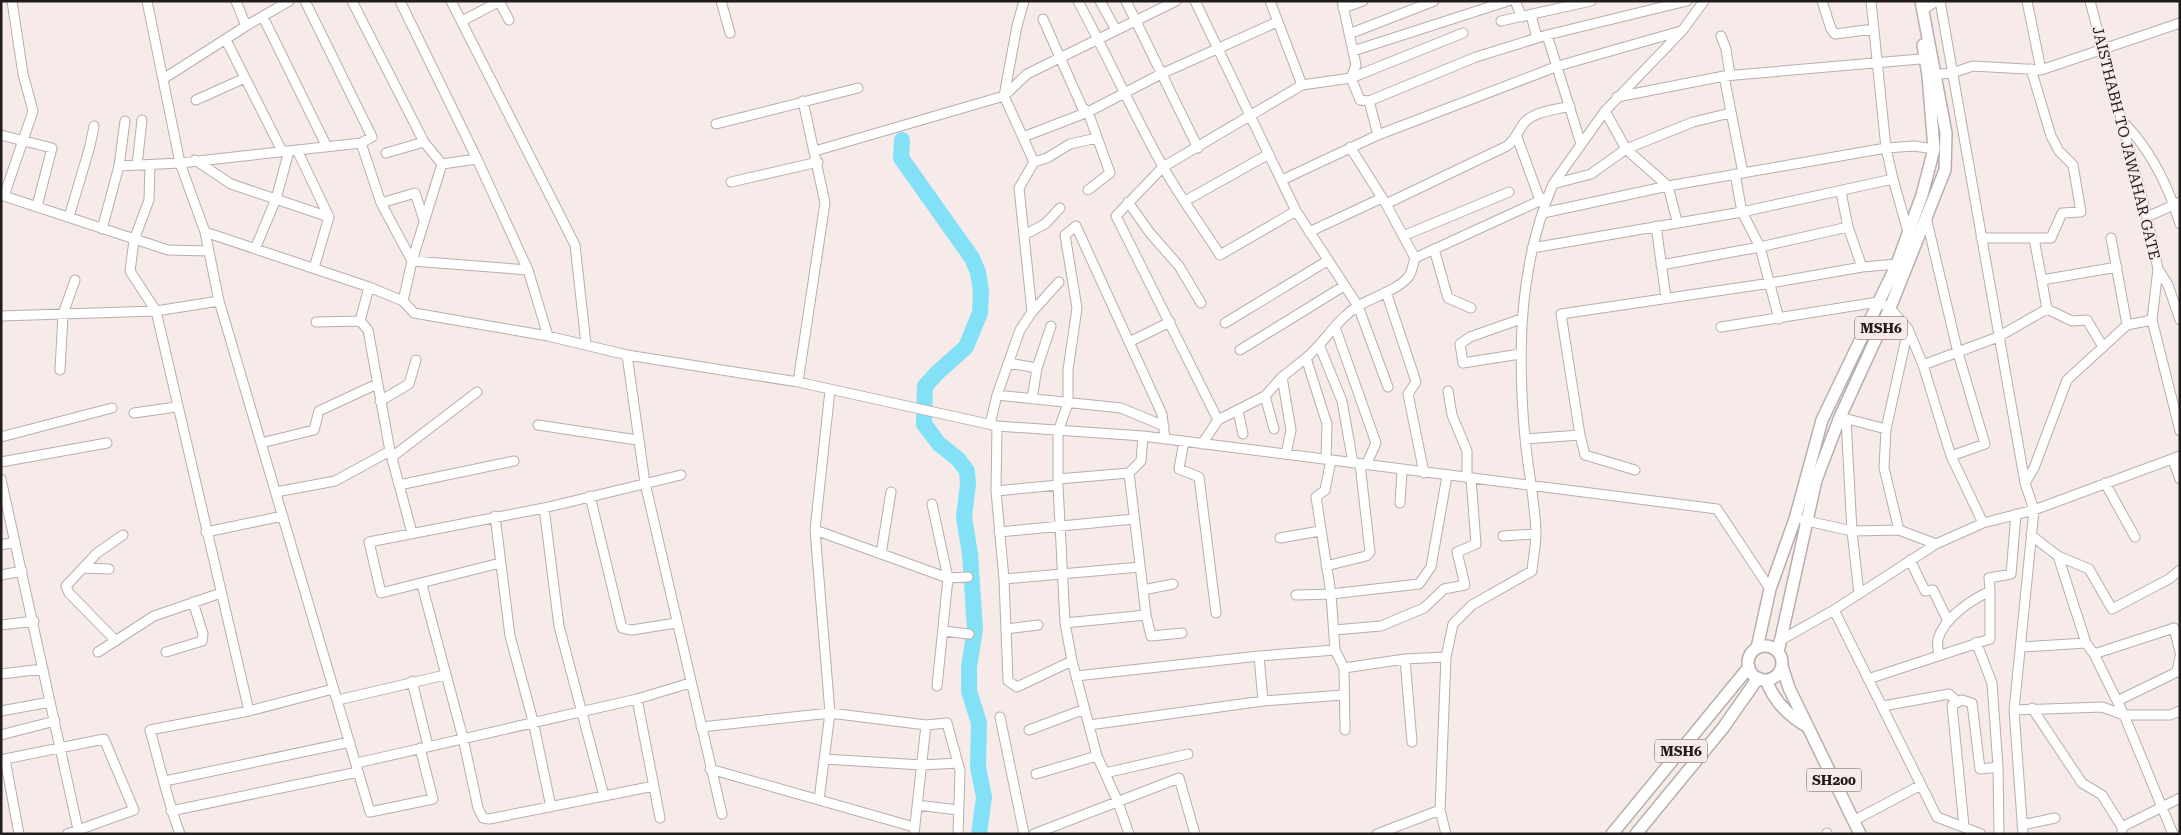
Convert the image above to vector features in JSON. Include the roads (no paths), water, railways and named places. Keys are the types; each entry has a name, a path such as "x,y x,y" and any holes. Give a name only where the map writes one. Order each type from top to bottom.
{"main road":[{"name":"MSH6","path":"1913,1 1929,58"},
{"name":"MSH6","path":"1757,648 1770,589 1890,308 1946,161 1946,133 1932,75 1922,5"},
{"name":"MSH6","path":"1778,646 1801,520 1822,420 1897,264 1922,195 1934,149 1932,75"},
{"path":"1762,679 1773,678 1782,666 1778,646 1757,648 1751,653 1748,667 1762,679 1772,696 1790,716 1808,727"},
{"name":"SH200","path":"1782,666 1789,688 1860,834"},
{"name":"MSH6","path":"1612,834 1748,667"},
{"name":"MSH6","path":"1636,834 1762,679"}],"street":[{"path":"12,1 23,74 34,111 3,195 168,250 209,251"},
{"path":"147,1 180,163 205,232 219,301 370,812 433,800 412,682"},
{"path":"236,1 246,26"},
{"path":"163,79 289,1"},
{"path":"119,166 180,163 327,147 361,143 372,138 305,1"},
{"path":"352,1 424,142 442,164"},
{"path":"400,1 477,159 528,270 548,336"},
{"path":"451,1 575,245 586,344"},
{"path":"462,21 500,1 509,20"},
{"path":"721,1 730,33"},
{"path":"1024,1 1016,26 1004,96 1034,162"},
{"path":"1078,1 1098,38 1123,94 1163,167 1220,255 1296,211"},
{"path":"1100,1 1116,30"},
{"path":"1126,1 1198,148"},
{"path":"1195,1 1296,211 1358,306 1388,387"},
{"path":"1270,1 1302,84"},
{"path":"1362,1 1343,4 1356,65 1350,78 1360,100 1369,101 1476,57 1537,38 1687,1"},
{"path":"1349,34 1434,1"},
{"path":"1515,1 1526,16 1537,38"},
{"path":"1501,22 1591,1"},
{"path":"1446,834 1440,810 1446,657 1453,624 1472,605 1532,570 1536,534 1532,484 1525,439 1520,354 1521,320 1532,248 1543,213 1544,199 1581,144 1617,96 1682,31 1704,1"},
{"path":"1822,1 1831,29 1835,34 1874,29"},
{"path":"1870,1 1886,148 1908,232"},
{"path":"1922,5 1936,1"},
{"path":"1940,1 1998,337 2025,483 2034,510 2022,647 2014,710 2023,829 2055,818"},
{"path":"2027,1 2041,70"},
{"name":"JAISTHABH TO JAWAHAR GATE","path":"2090,1 2105,50 2148,217 2158,269 2152,320 2180,431"},
{"path":"815,151 1004,96 1027,74 1172,2"},
{"path":"1353,51 1502,2"},
{"path":"263,17 327,147"},
{"path":"1042,19 1082,107 1088,112 1110,173 1088,190"},
{"path":"1023,137 1088,112 1161,74 1219,50 1277,22"},
{"path":"1932,75 1952,73 1973,66 2041,70 2105,50 2180,23"},
{"path":"1282,180 1378,135 1558,66 1682,31"},
{"path":"1218,420 1116,216 1163,167 1198,148 1302,84 1350,78 1463,33"},
{"path":"1547,36 1581,144"},
{"path":"1721,36 1726,49 1730,113 1739,174 1742,212 1760,247 1779,319"},
{"path":"226,40 245,78 329,217 314,268"},
{"path":"1617,96 1727,76 1929,58"},
{"path":"1981,238 2051,238 2062,213 2080,212 2073,166 2059,151 2051,136 2031,69"},
{"path":"196,100 245,78"},
{"path":"716,124 858,88"},
{"path":"798,382 825,203 818,162 803,101"},
{"path":"1369,101 1378,135"},
{"path":"1309,232 1507,146 1517,136 1524,124 1534,115 1570,106"},
{"path":"1605,111 1626,149 1668,186 1676,221"},
{"path":"1553,184 1591,174 1626,149 1692,122 1730,113"},
{"path":"137,165 142,120"},
{"path":"102,228 119,166 125,121"},
{"path":"2124,123 2146,149 2177,204 2180,224"},
{"path":"69,217 94,126"},
{"path":"1,135 52,148 37,206"},
{"path":"1517,136 1544,199"},
{"path":"1032,312 1019,188 1034,162 1048,158 1070,144 1097,138"},
{"path":"386,153 424,142"},
{"path":"361,143 382,202 412,261"},
{"path":"1543,213 1668,186 1886,148 1914,146 1934,149"},
{"path":"1350,147 1384,201 1415,258"},
{"path":"254,249 276,199 289,151"},
{"path":"1186,201 1269,154"},
{"path":"442,164 477,159"},
{"path":"195,160 230,184 329,217"},
{"path":"731,182 818,162"},
{"path":"403,301 412,261 442,164"},
{"path":"150,165 149,200 134,240 130,271 156,311 176,407 248,711"},
{"path":"1532,248 1676,221 1742,212 1841,192 1893,179"},
{"path":"1403,236 1509,192"},
{"path":"1841,192 1848,227 1862,267"},
{"path":"382,202 415,193 424,220"},
{"path":"1202,444 1218,420 1265,396 1282,377 1320,347 1335,327 1358,306 1386,292 1408,277 1415,258 1544,199"},
{"path":"1128,202 1150,232 1180,266 1201,303"},
{"path":"2148,217 2177,204"},
{"path":"1024,235 1045,224 1060,208"},
{"path":"1926,217 1958,353 1985,444 1951,456"},
{"path":"1129,834 1118,802 1097,756 1072,661 1065,623 1058,482 1058,432 1068,403 1068,370 1077,308 1065,235 1076,226 1162,414 1165,439"},
{"path":"1656,226 1666,298"},
{"path":"1661,265 1760,247 1848,227"},
{"path":"205,232 314,268 403,301 414,313 548,336 627,355 798,382 993,425 1058,432 1144,436 1328,459 1402,471 1532,484 1717,509 1770,589"},
{"path":"2034,238 2047,309"},
{"path":"2112,238 2127,325"},
{"path":"1434,250 1448,298 1471,308"},
{"path":"412,261 528,270"},
{"path":"1225,323 1327,261"},
{"path":"1636,470 1585,455 1580,435 1561,314 1771,283 1862,267 1897,264"},
{"path":"2042,280 2117,267"},
{"path":"2158,269 2168,285 2180,320"},
{"path":"60,370 63,314 75,280"},
{"path":"1059,282 1032,312 1020,330 997,395 993,425 996,491 1004,579 1008,681 1012,686 1021,686 1072,661"},
{"path":"1240,350 1344,286"},
{"path":"360,321 369,288"},
{"path":"1386,292 1416,382 1408,394 1424,473"},
{"path":"1,316 156,311 219,301"},
{"path":"1721,327 1878,302 1890,308 1908,328 1951,456 1983,523"},
{"path":"1922,365 1998,337 2047,309"},
{"path":"2047,309 2072,321 2087,320 2103,347"},
{"path":"1520,354 1463,363 1460,344 1470,337 1521,320"},
{"path":"2025,483 2034,468 2067,380 2127,325 2152,320"},
{"path":"316,322 360,321 368,330 391,454 412,533"},
{"path":"1129,342 1170,322"},
{"path":"1032,399 1037,368 1051,326"},
{"path":"1335,327 1376,443 1360,464"},
{"path":"1899,530 1884,468 1886,429 1908,328"},
{"path":"1320,347 1342,401 1360,464 1370,552 1366,556 1326,566"},
{"path":"627,355 637,440 645,483 676,623 722,814"},
{"path":"1306,358 1327,424 1328,459 1325,490 1316,497 1331,594 1335,650 1344,668 1345,730"},
{"path":"380,401 409,384 416,360"},
{"path":"1009,363 1037,368"},
{"path":"1282,377 1291,430 1286,454"},
{"path":"261,443 314,430 319,411 377,384"},
{"path":"819,800 830,713 815,530 830,390"},
{"path":"1334,630 1381,626 1424,608 1444,589 1465,585 1457,552 1476,544 1466,451 1452,415 1448,391"},
{"path":"276,492 334,481 391,454 477,392"},
{"path":"997,395 1121,408 1164,426"},
{"path":"1265,396 1274,429"},
{"path":"134,413 176,407"},
{"path":"1,437 112,408"},
{"path":"1238,410 1242,434"},
{"path":"1859,594 1843,418 1886,429"},
{"path":"538,425 637,440"},
{"path":"1525,439 1580,435"},
{"path":"996,491 1129,473 1141,461 1144,436"},
{"path":"1184,441 1179,469 1199,476 1216,613"},
{"path":"1,462 106,443"},
{"path":"1778,646 1936,544 1983,523 2034,510 2176,458 2180,479"},
{"path":"399,486 514,461"},
{"path":"1400,503 1402,471"},
{"path":"1129,473 1146,616 1151,636 1182,633"},
{"path":"500,564 422,585 382,593 369,542 544,508 681,474"},
{"path":"1296,595 1331,594 1419,584 1431,567 1448,476"},
{"path":"1,479 6,518 15,542 34,621 78,832"},
{"path":"2105,483 2134,537"},
{"path":"881,554 891,492"},
{"path":"590,496 622,628 632,630 676,623"},
{"path":"932,504 948,578 937,686"},
{"path":"544,508 560,626 604,796"},
{"path":"1868,679 1976,642 1990,639 1989,578 2011,574 2016,514"},
{"path":"206,532 283,516"},
{"path":"495,516 510,636 533,721 551,807"},
{"path":"999,532 1134,519"},
{"path":"1801,520 1852,531 1899,530 1936,544"},
{"path":"815,530 948,578 968,577"},
{"path":"1280,538 1320,532"},
{"path":"1503,536 1536,534"},
{"path":"116,641 67,590 68,582 82,568 101,550 123,535"},
{"path":"2031,535 2058,556 2089,569 2112,610 2169,580 2180,570"},
{"path":"1,545 15,542"},
{"path":"2058,556 2086,643 2094,654 2124,715 2174,834"},
{"path":"1910,560 1925,591 1933,590 1948,621"},
{"path":"1004,579 1140,567"},
{"path":"82,568 109,569"},
{"path":"1,575 22,571"},
{"path":"1143,590 1173,584"},
{"path":"422,585 463,738 478,808 483,818 489,820 654,786"},
{"path":"1938,655 1938,639 1948,621 1978,597 1990,591"},
{"path":"98,652 154,616 221,593"},
{"path":"166,652 202,641 203,634 193,602"},
{"path":"1834,610 1937,817 1981,834"},
{"path":"1065,623 1146,616"},
{"path":"1,624 34,621"},
{"path":"1006,629 1038,625"},
{"path":"2094,654 2174,628 2180,652"},
{"path":"943,631 969,634"},
{"path":"1976,642 1992,683 1998,767 1999,834"},
{"path":"2022,647 2086,643"},
{"path":"1076,676 1259,656 1335,650"},
{"path":"1259,656 1263,701"},
{"path":"2117,701 2177,672 2180,656"},
{"path":"1344,668 1405,659 1446,657"},
{"path":"1405,659 1412,742"},
{"path":"1,674 43,669"},
{"path":"338,700 445,674"},
{"path":"171,811 357,768 424,747 637,699 690,683"},
{"path":"180,834 171,811 150,730 248,711 333,689"},
{"path":"1883,706 1949,694 1958,702"},
{"path":"1089,726 1263,701 1343,695"},
{"path":"637,699 660,818"},
{"path":"1964,826 1952,705 1962,700 1972,703 1980,769 1998,767"},
{"path":"1,711 50,702"},
{"path":"2014,710 2102,706 2124,715 2170,715 2180,711"},
{"path":"2032,708 2082,783 2102,795 2122,830 2163,805 2180,798"},
{"path":"1028,730 1085,709"},
{"path":"701,727 830,713 926,725 947,722 960,771 958,834"},
{"path":"1000,717 1024,834"},
{"path":"1,735 55,721"},
{"path":"710,769 819,800 914,831 926,725"},
{"path":"19,834 4,759 104,739 134,810 78,832 67,834"},
{"path":"165,782 350,742"},
{"path":"1105,773 1188,754"},
{"path":"1036,774 1097,756"},
{"path":"824,759 922,765 958,763"},
{"path":"1034,834 1179,778 1195,834"},
{"path":"1853,822 1921,785"},
{"path":"917,805 958,810"},
{"path":"1377,834 1440,810"}],"waterway":[{"path":"902,140 901,158 972,258 978,272 981,292 980,313 966,347 925,386 924,424 939,444 958,459 967,471 968,484 964,517 970,554 975,629 969,667 969,691 979,723 978,767 984,797 979,834"}]}
